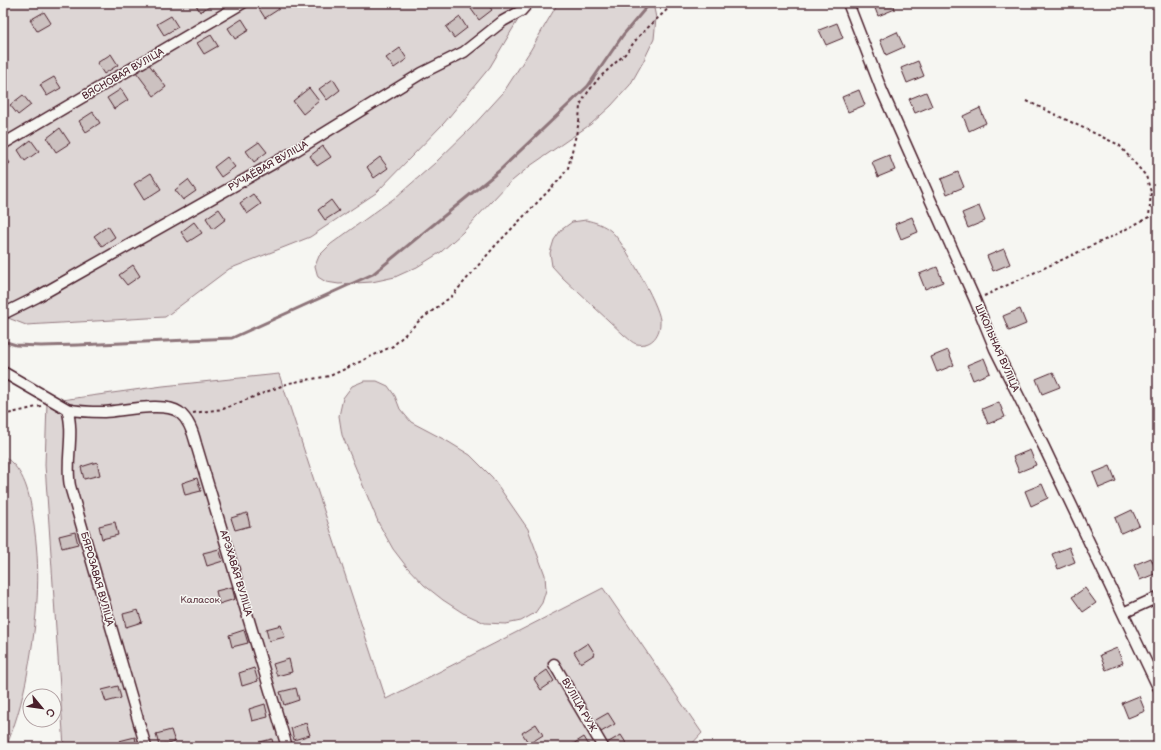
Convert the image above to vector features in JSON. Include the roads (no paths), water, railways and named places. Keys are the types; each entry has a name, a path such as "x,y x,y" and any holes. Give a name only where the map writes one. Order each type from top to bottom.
{"street":[{"name":"ВЯСНОВАЯ ВУЛІЦА","path":"3,144 243,3"},
{"name":"ШКОЛЬНАЯ ВУЛІЦА","path":"848,3 882,91 975,300 995,349 1043,445 1158,688"},
{"name":"РУЧАЁВАЯ ВУЛІЦА","path":"3,314 37,297 292,153 422,73 464,52 527,4"},
{"path":"3,372 67,409"},
{"name":"АРЭХАВАЯ ВУЛІЦА","path":"67,409 75,411 103,412 148,407 172,408 182,414 190,425 287,747"},
{"name":"БЯРОЗАВАЯ ВУЛІЦА","path":"67,409 70,423 68,477 146,747"},
{"path":"1123,613 1158,597"},
{"name":"ВУЛІЦА РУЖ","path":"554,664 603,747"}],"waterway":[{"path":"3,341 16,345 41,346 232,338 373,274 499,171 588,86 623,35 650,3"}],"park label":[{"name":"Каласок","path":"200,600"}]}
